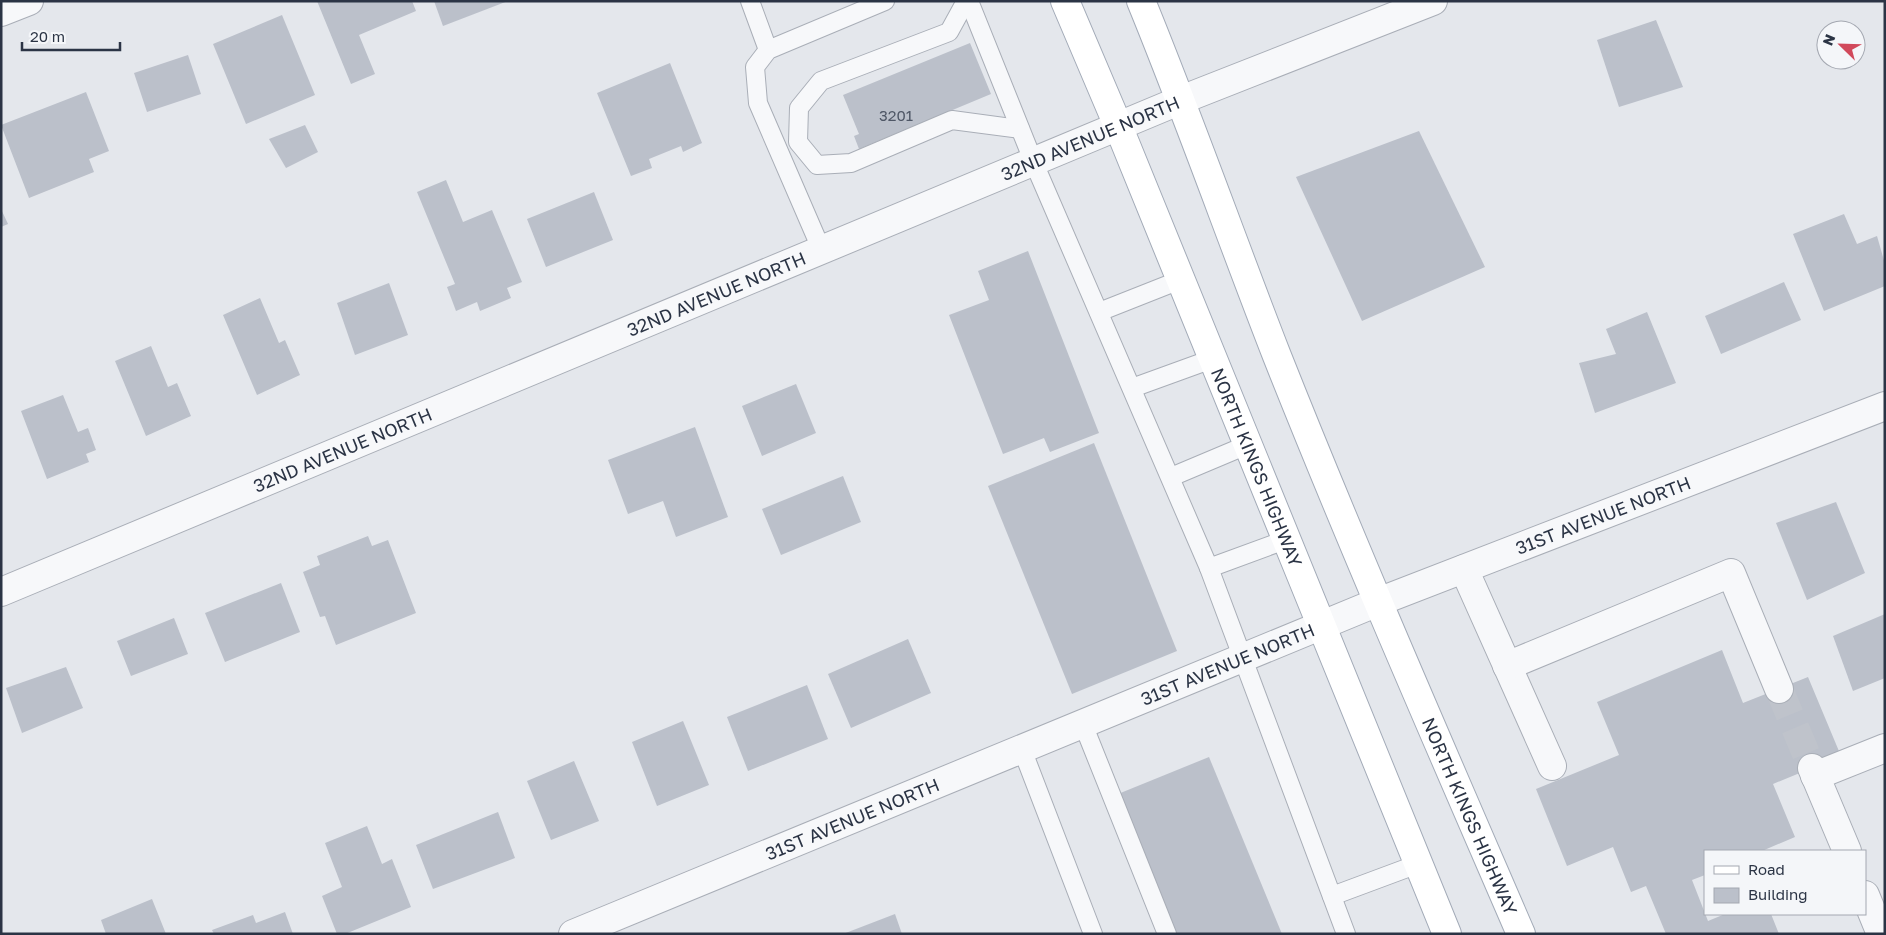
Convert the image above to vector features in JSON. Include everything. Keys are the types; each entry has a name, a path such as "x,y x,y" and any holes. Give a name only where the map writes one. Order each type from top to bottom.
{"main road":[{"name":"NORTH KINGS HIGHWAY","path":"1065,1 1119,128 1285,540 1447,934"},
{"name":"NORTH KINGS HIGHWAY","path":"1141,1 1181,100 1277,354 1378,602 1521,934"}],"street":[{"path":"1,12 29,1"},
{"name":"32ND AVENUE NORTH","path":"1,592 1119,128 1181,100 1433,1"},
{"name":"31ST AVENUE NORTH","path":"573,934 1378,602 1885,406"},
{"path":"1464,569 1552,766"},
{"path":"1507,666 1731,574 1779,688"},
{"path":"1847,850 1814,772 1885,748"},
{"path":"1866,897 1882,933"}],"lane":[{"path":"750,1 768,50"},
{"path":"822,251 758,103 756,66 768,50 885,1"},
{"path":"968,1 949,32 821,81 799,108 798,142 817,165 851,163 952,120 1020,129"},
{"path":"968,1 1034,163 1210,568 1346,934"},
{"path":"779,152 798,142"},
{"path":"1099,312 1180,280"},
{"path":"1132,388 1212,358"},
{"path":"1171,477 1247,445"},
{"path":"1210,568 1285,540"},
{"path":"1083,724 1167,934"},
{"path":"1022,749 1093,934"},
{"path":"1332,896 1418,864"}],"building":[{"path":"317,1 412,1 416,11 359,35 375,74 351,84"},
{"path":"434,1 508,1 443,26"},
{"path":"282,15 315,95 246,124 213,44"},
{"path":"1656,20 1683,87 1619,107 1597,40"},
{"path":"970,43 991,94 859,149 854,136 859,134 843,95"},
{"path":"188,55 201,94 147,112 134,73"},
{"path":"670,63 702,143 683,152 681,146 649,159 652,168 631,176 597,93"},
{"path":"86,92 109,151 89,159 94,172 29,198 1,125"},
{"path":"305,125 318,152 286,168 269,139"},
{"path":"1419,131 1485,267 1362,321 1296,177"},
{"path":"446,180 463,222 492,210 522,282 507,288 511,298 480,311 477,302 456,311 447,287 455,284 417,192"},
{"path":"594,192 613,240 546,267 527,219"},
{"path":"1,209 8,224 1,227"},
{"path":"1844,214 1857,244 1877,236 1885,264 1885,286 1824,311 1793,234"},
{"path":"1028,251 1099,433 1050,452 1044,438 1003,454 949,315 989,300 978,271"},
{"path":"1784,282 1801,320 1721,354 1705,316"},
{"path":"389,283 408,335 355,355 337,303"},
{"path":"260,298 279,343 285,340 300,375 257,395 223,315"},
{"path":"1647,312 1676,383 1595,413 1579,363 1616,354 1606,329"},
{"path":"151,346 168,387 177,383 191,416 146,436 115,361"},
{"path":"796,384 816,433 762,456 742,406"},
{"path":"63,395 78,432 88,428 96,450 86,454 89,462 47,479 21,411"},
{"path":"695,427 728,517 676,537 663,501 628,514 608,460"},
{"path":"1094,443 1177,651 1072,694 988,486"},
{"path":"843,476 861,522 781,555 762,509"},
{"path":"1836,502 1865,573 1807,600 1776,523"},
{"path":"368,536 372,546 388,540 416,613 336,645 325,616 320,617 303,572 320,565 317,556"},
{"path":"281,583 300,632 225,662 205,613"},
{"path":"1885,614 1885,678 1853,691 1833,636"},
{"path":"174,618 188,654 131,676 117,641"},
{"path":"908,639 931,693 851,728 828,674"},
{"path":"1722,650 1743,703 1808,677 1841,756 1773,784 1795,837 1764,850 1704,850 1704,875 1692,880 1704,915 1708,921 1723,915 1771,915 1779,934 1666,934 1646,886 1631,892 1613,847 1567,866 1536,789 1619,755 1597,702"},
{"path":"66,667 83,708 22,733 6,688"},
{"path":"807,685 828,739 748,771 727,717"},
{"path":"683,721 709,785 657,806 632,742"},
{"path":"1209,757 1282,934 1174,934 1118,794"},
{"path":"574,761 599,821 551,840 527,781"},
{"path":"498,812 515,858 433,889 416,845"},
{"path":"367,826 382,864 392,859 411,907 345,934 337,934 322,896 342,887 325,843"},
{"path":"152,899 166,934 106,934 101,920"},
{"path":"285,912 293,934 214,934 212,930 253,915 256,923"},
{"path":"895,914 902,934 843,934"}],"tunnel":[{"path":"1779,689 1812,768"}]}
